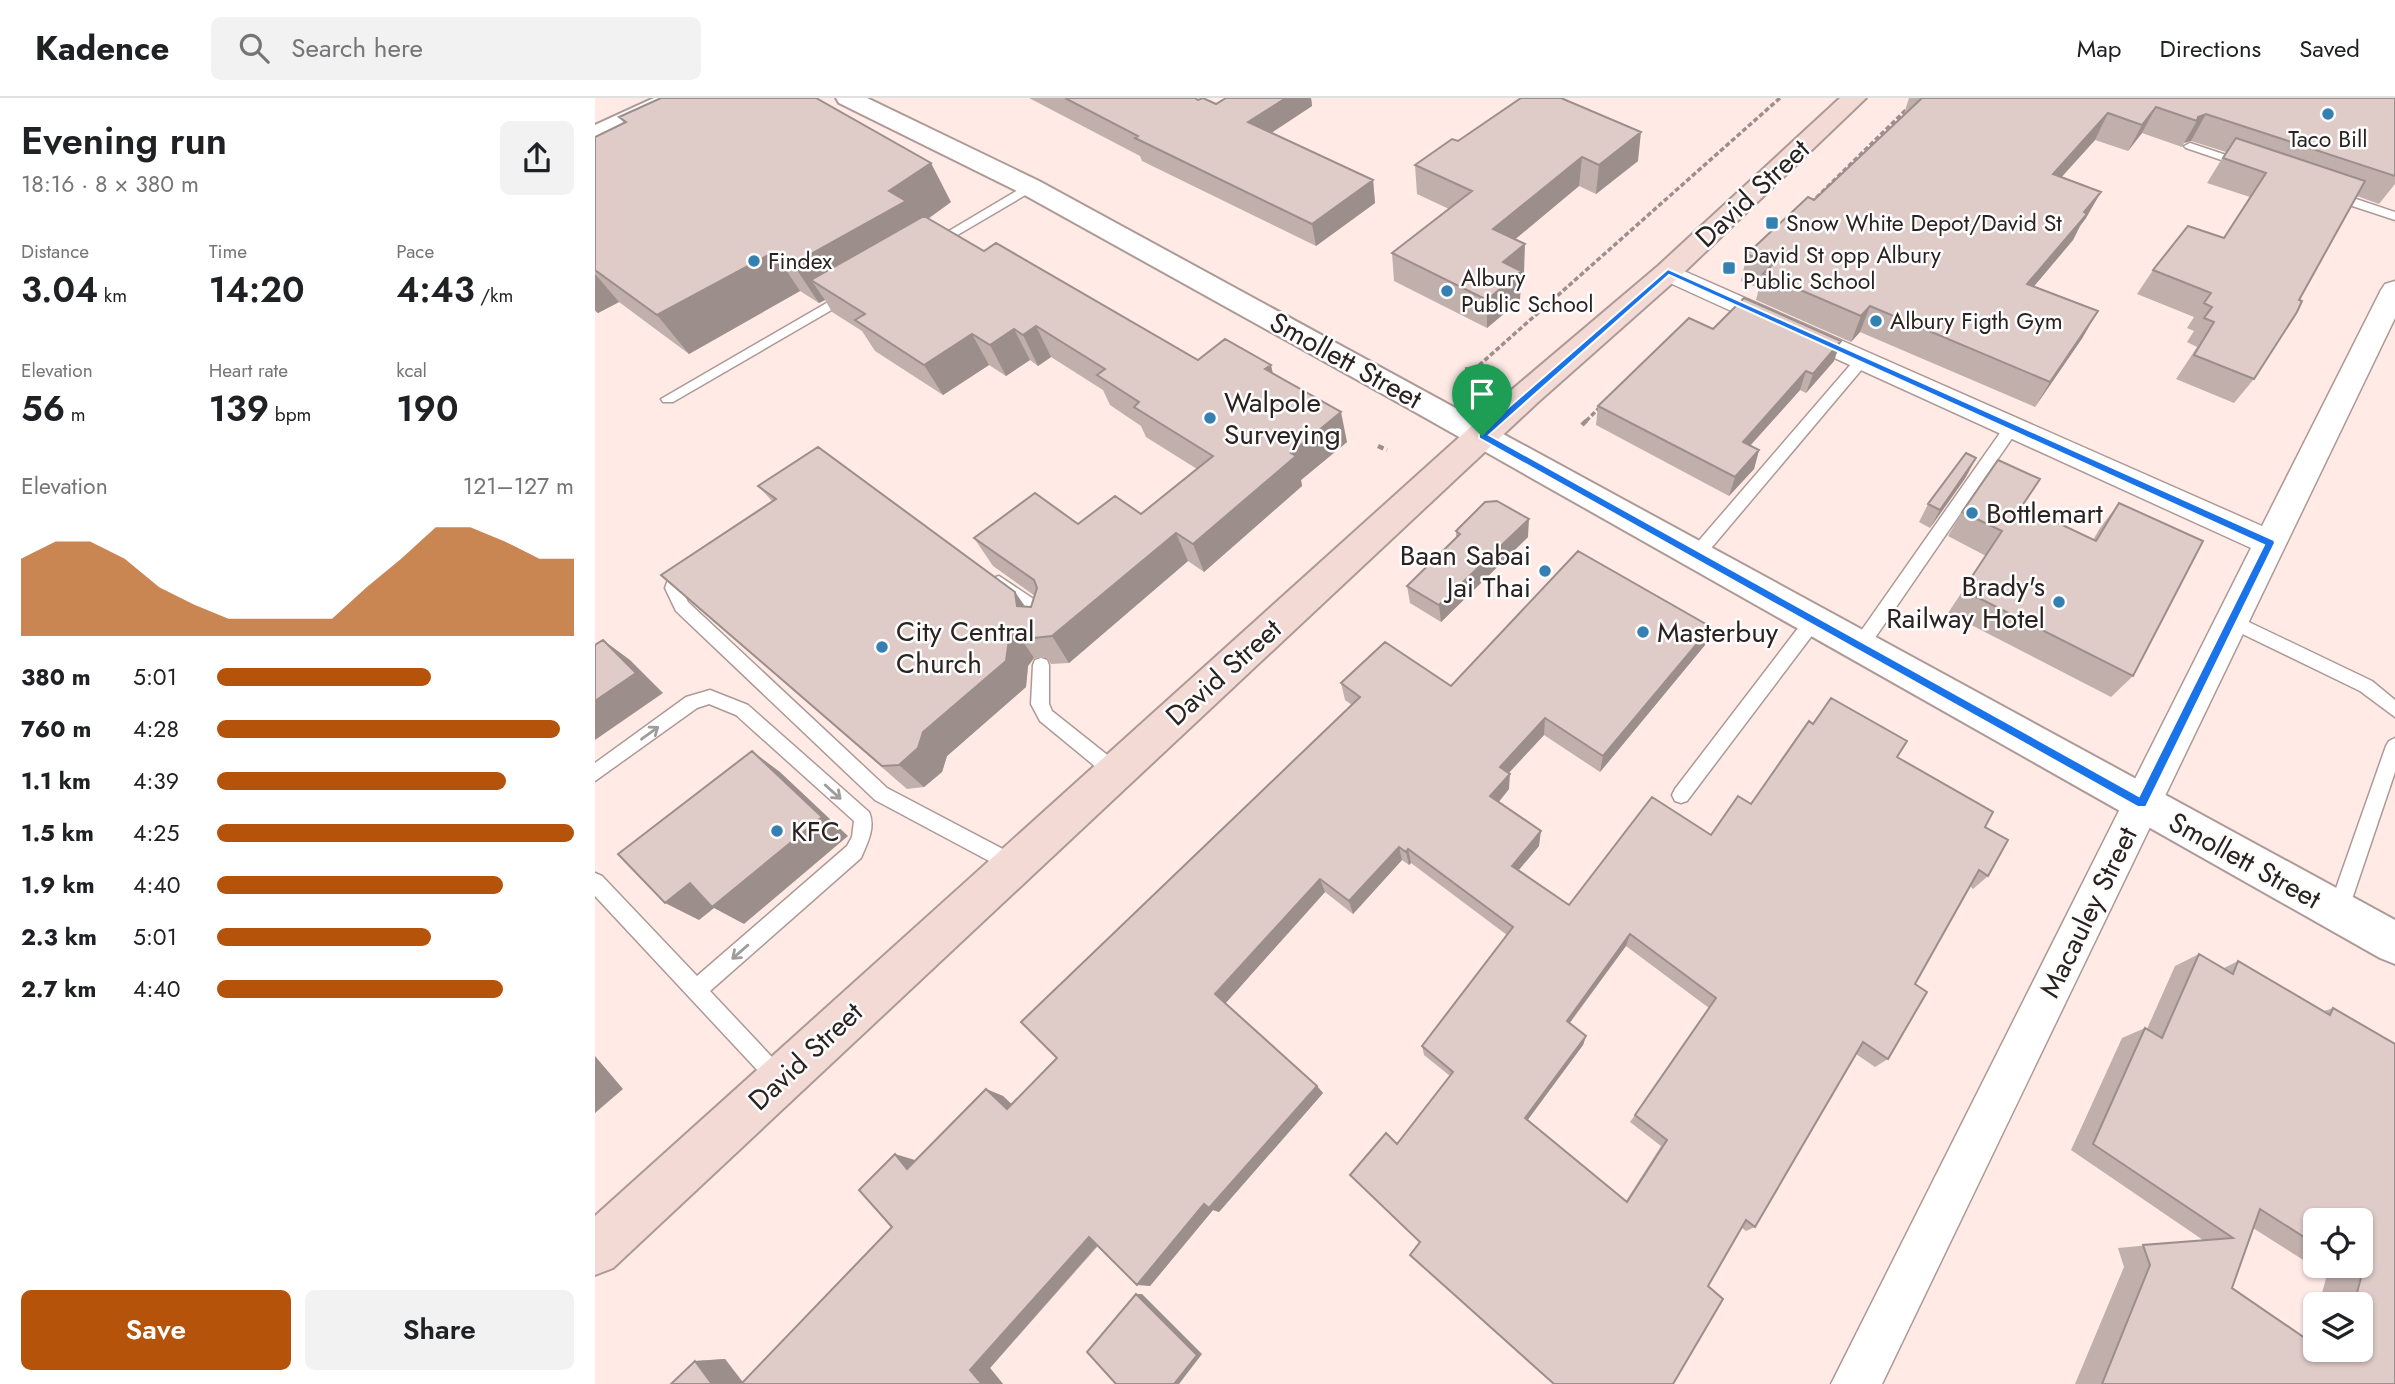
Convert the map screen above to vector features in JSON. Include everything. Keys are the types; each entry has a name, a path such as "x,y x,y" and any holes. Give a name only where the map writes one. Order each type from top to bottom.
{"main road":[{"name":"David Street","path":"595,1250 1114,771 1482,436 1668,272 1854,98"}],"street":[{"path":"595,134 674,98"},
{"name":"Smollett Street","path":"848,98 1030,187"},
{"name":"Smollett Street","path":"885,98 1030,187 2395,943"},
{"path":"1668,272 2270,543"},
{"name":"Macauley Street","path":"1856,1384 2395,290"}],"lane":[{"path":"2190,146 2256,168"},
{"path":"921,251 1030,187"},
{"path":"2321,191 2395,216"},
{"path":"668,400 861,287"},
{"path":"1696,555 1863,359"},
{"path":"1860,646 2012,427"},
{"path":"698,561 677,575 673,588 682,606 881,794 1013,864"},
{"path":"991,576 1044,615 1043,626"},
{"path":"1681,795 1814,620"},
{"path":"2232,621 2366,686 2395,710"},
{"path":"1041,665 1040,704 1046,716 1114,771"},
{"path":"595,773 692,702 710,696 742,710 863,818 861,838 854,852 696,990"},
{"path":"2338,911 2395,746"},
{"path":"595,882 780,1080"}],"path":[{"path":"1465,369 1476,368 1780,98"},
{"path":"1811,202 1918,98"},
{"path":"1582,425 1610,397"},
{"path":"1378,446 1387,450"}],"building":[{"path":"661,98 816,98 931,163 889,191 906,201 793,264 774,252 657,315 595,270 595,137 626,122 619,117"},
{"path":"1065,98 1203,98 1216,104 1226,98 1286,98 1248,122 1373,180 1312,224 1135,138 1138,136"},
{"path":"1521,98 1561,98 1641,132 1599,165 1582,157 1493,229 1525,244 1503,262 1521,271 1487,300 1392,253 1472,191 1415,165 1452,139 1458,141"},
{"path":"1922,98 2395,98 2395,176 2206,114 2198,117 2197,121 2156,107 2142,125 2108,113 2053,174 2101,192 2084,212 2087,214 2027,284 2098,311 2050,382 1870,306 1861,316 1763,274 1772,265 1747,254 1808,197 1814,200"},
{"path":"2236,138 2365,181 2299,300 2302,301 2297,312 2254,379 2194,355 2214,322 2204,318 2212,307 2204,303 2211,293 2153,270 2188,226 2224,238 2266,173 2223,158"},
{"path":"924,216 984,251 996,243 1198,360 1225,339 1271,365 1265,369 1341,412 1291,453 1296,456 1193,544 1176,533 1052,636 1034,638 1030,631 1016,631 1009,640 1006,661 923,732 918,748 899,765 882,766 661,575 776,499 758,486 818,447 1015,592 1017,606 1031,607 1037,588 1034,580 974,538 1035,493 1078,524 1115,496 1141,514 1213,456 1134,407 1139,402 1097,375 1105,369 1036,326 1023,335 1014,329 990,345 972,334 924,365 855,320 865,314 811,280"},
{"path":"1744,298 1841,341 1813,374 1806,371 1743,442 1759,450 1735,477 1598,406 1689,318 1713,329"},
{"path":"1966,453 1976,458 1940,510 1928,504"},
{"path":"1998,460 2040,479 2022,506 2096,541 2119,503 2203,541 2133,676 1963,590 2002,531 1962,512"},
{"path":"1497,501 1529,519 1439,605 1407,586 1460,534 1456,531 1485,502"},
{"path":"1578,551 1711,627 1603,756 1545,718 1500,767 1510,774 1490,796 1541,831 1512,866 1569,905 1652,797 1711,835 1738,796 1751,804 1809,721 1813,724 1831,698 1907,741 1897,757 1993,812 1985,827 2008,840 1988,876 1979,870 1915,984 1927,992 1888,1059 1863,1042 1755,1227 1746,1220 1708,1286 1723,1299 1673,1384 1554,1384 1410,1255 1420,1242 1350,1175 1386,1133 1397,1144 1453,1072 1422,1046 1513,927 1408,849 1406,852 1399,847 1349,901 1320,879 1215,994 1317,1086 1209,1208 1204,1204 1137,1285 1089,1237 970,1370 982,1384 741,1384 892,1227 859,1190 895,1154 907,1169 986,1089 1007,1109 1057,1058 1021,1022 1360,697 1341,683 1385,642 1451,686","holes":["1630,934 1716,998 1635,1115 1667,1140 1627,1202 1525,1118 1586,1036 1567,1021"]},
{"path":"603,640 636,673 595,701 595,645"},
{"path":"752,751 822,817 712,907 690,883 665,903 618,854"},
{"path":"2199,954 2233,974 2238,961 2330,1015 2333,1008 2395,1044 2395,1384 2102,1384 2150,1265 2143,1245 2233,1238 2093,1144 2145,1028 2162,1038","holes":["2303,1208 2373,1208 2373,1278 2361,1278 2357,1292 2373,1292 2373,1362 2303,1362 2303,1337 2232,1288 2260,1209 2303,1236"]},
{"path":"1136,1294 1197,1355 1174,1384 1116,1384 1087,1352"},
{"path":"695,1361 712,1384 671,1384"}],"place":[{"name":"Taco Bill","path":"2328,114"},
{"name":"Snow White Depot/David St","path":"1772,223"},
{"name":"Findex","path":"754,261"},
{"name":"David St opp Albury Public School","path":"1729,268"},
{"name":"Albury Public School","path":"1447,291"},
{"name":"Albury Figth Gym","path":"1876,321"},
{"name":"Walpole Surveying","path":"1210,418"},
{"name":"Bottlemart","path":"1972,513"},
{"name":"Baan Sabai Jai Thai","path":"1545,571"},
{"name":"Brady's Railway Hotel","path":"2059,602"},
{"name":"Masterbuy","path":"1643,632"},
{"name":"City Central Church","path":"882,647"},
{"name":"KFC","path":"777,831"}],"route":[{"path":"1668,272 2270,543 2142,804 1482,436 1668,272"}]}
